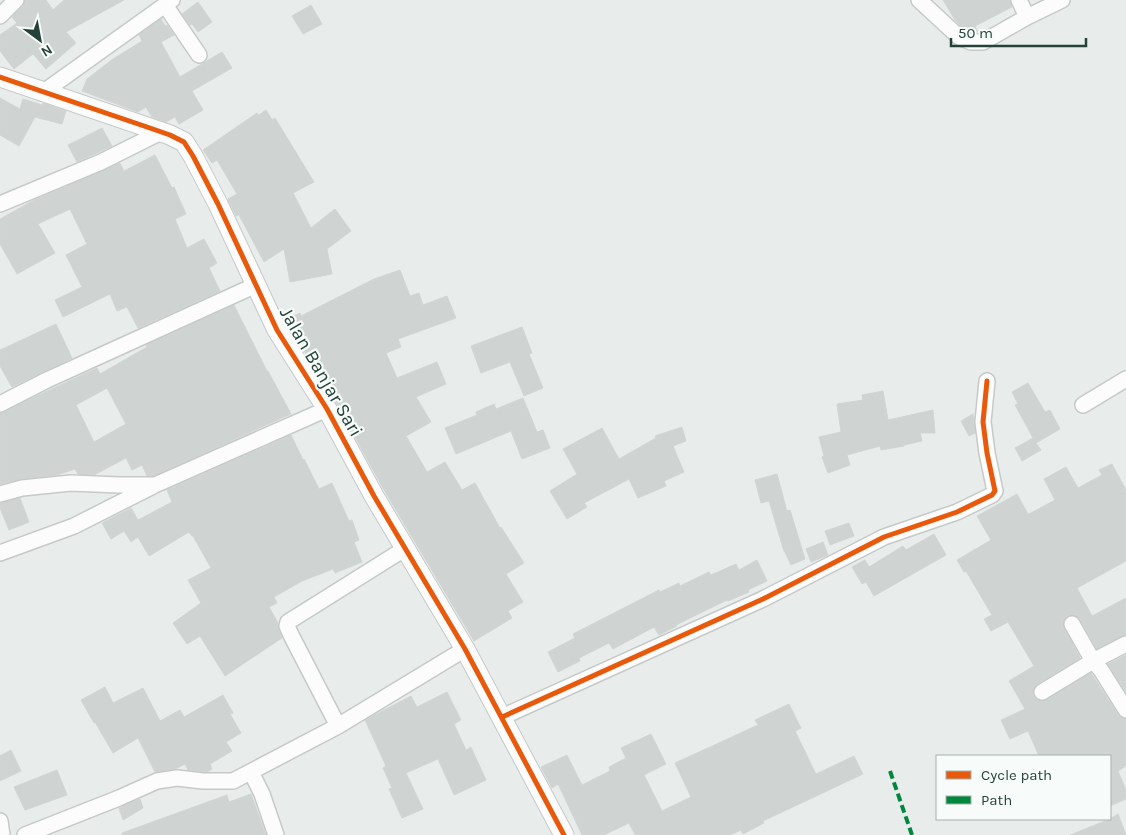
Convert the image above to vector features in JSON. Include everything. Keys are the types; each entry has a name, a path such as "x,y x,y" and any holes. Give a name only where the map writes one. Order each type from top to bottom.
{"street":[{"path":"0,16 16,0"},
{"path":"919,0 959,37 972,42 983,42 1062,0"},
{"path":"1019,0 1027,17"},
{"path":"42,93 168,2 199,55"},
{"name":"Jalan Banjar Sari","path":"0,78 160,132 184,142 218,204 278,330 327,409 374,496 465,649 564,835"},
{"path":"0,204 101,162 160,132"},
{"path":"0,404 47,380 256,285"},
{"path":"1083,405 1126,379"},
{"path":"502,717 763,599 884,538 957,512 992,496 995,491 983,422 986,382"},
{"path":"0,553 74,526 155,485 327,409"},
{"path":"0,494 22,488 71,483 155,485"},
{"path":"338,726 291,636 288,622 406,548"},
{"path":"1072,624 1093,661 1101,670 1126,710"},
{"path":"1042,692 1093,661 1126,644"},
{"path":"24,835 157,781 177,778 203,781 233,781 338,726 465,649"},
{"path":"252,772 262,794 276,835"},
{"path":"0,821 2,835"}],"building":[{"path":"25,0 46,0 53,10 64,0 124,0 66,32 76,43 46,69 33,54 14,69 0,51 0,35 17,23 12,17 23,6"},
{"path":"943,0 1010,0 1012,7 975,26 978,32 973,33 964,29 955,20"},
{"path":"198,2 212,22 198,32 182,14"},
{"path":"311,5 322,24 303,34 292,16"},
{"path":"161,19 174,35 161,42 180,77 222,52 232,68 192,91 203,110 179,124 175,117 166,122 152,117 146,107 138,112 82,91 87,79 113,59 142,41 139,35"},
{"path":"0,98 20,109 23,99 42,105 43,103 66,111 62,124 35,117 19,146 0,135"},
{"path":"266,110 272,120 275,118 314,182 293,193 311,228 335,209 351,231 327,249 332,274 290,282 284,249 264,262 239,215 236,216 228,199 237,194 217,160 212,163 203,150 257,113 259,115"},
{"path":"102,128 112,146 77,162 68,145"},
{"path":"155,155 172,188 174,187 186,214 175,219 187,248 204,239 217,263 209,268 220,291 138,328 127,307 117,311 110,294 63,317 55,300 82,287 66,255 87,244 70,209 38,224 55,253 17,274 0,244 0,219 34,200 120,163 124,171"},
{"path":"400,270 410,296 419,293 423,305 447,296 456,318 398,339 401,347 386,353 397,378 437,362 446,384 416,397 431,422 406,436 427,472 445,462 462,490 475,483 500,528 524,563 506,574 523,602 508,611 512,618 474,641 384,490 337,404 285,320 300,313 301,316 374,279"},
{"path":"234,305 291,414 153,476 147,476 142,465 132,470 126,458 94,475 78,474 75,469 57,475 21,479 0,484 0,413 97,368 100,374 147,347 146,345","holes":["107,388 126,424 94,442 76,405"]},
{"path":"56,324 72,358 12,387 0,366 0,350"},
{"path":"522,327 532,353 529,354 543,388 524,396 510,362 481,373 471,346"},
{"path":"1028,383 1045,412 1050,410 1060,429 1036,443 1041,450 1022,461 1015,448 1033,438 1015,405 1018,404 1012,392"},
{"path":"883,391 888,420 933,410 935,433 920,433 922,441 904,446 881,450 880,446 847,455 850,465 828,473 822,457 824,456 819,437 841,432 837,404 863,400 862,395"},
{"path":"523,398 537,432 543,430 550,448 522,459 511,431 456,454 445,428 477,415 476,412 494,404 496,409"},
{"path":"973,414 975,433 969,436 961,421"},
{"path":"682,427 686,441 673,446 684,472 664,481 666,486 638,498 629,479 584,503 587,507 567,519 550,491 577,474 563,449 602,428 619,459 656,438 655,436"},
{"path":"291,435 319,489 332,483 349,521 352,520 359,540 354,542 362,562 335,573 333,569 302,581 274,597 277,603 269,607 278,623 278,629 282,638 225,676 200,636 187,644 173,623 201,603 188,580 211,568 193,536 189,532 149,556 138,537 131,542 124,531 111,539 102,523 131,508 138,520 172,502 167,490"},
{"path":"1112,464 1126,490 1126,561 1077,588 1092,616 1126,598 1126,635 1097,649 1080,619 1073,615 1067,616 1063,623 1064,628 1080,658 1037,684 1033,692 1037,700 1046,700 1091,673 1118,715 1126,719 1126,766 1118,771 1126,790 1126,799 1111,806 1111,755 1039,755 1028,731 1010,739 1001,720 1025,709 1009,681 1034,666 1008,622 991,631 984,619 992,615 966,571 964,572 957,560 991,540 977,516 1017,494 1028,514 1031,513 1055,500 1044,479 1066,467 1078,488 1102,475 1099,470"},
{"path":"777,474 787,511 790,510 805,559 791,565 783,548 769,501 761,503 755,480"},
{"path":"20,498 29,522 9,530 0,508 0,503"},
{"path":"849,523 854,536 830,545 825,531"},
{"path":"934,534 946,555 874,596 866,582 862,584 852,567 865,560 869,567 903,546 906,550"},
{"path":"823,542 828,555 811,562 806,549"},
{"path":"757,560 767,581 748,590 749,592 727,600 659,635 654,627 613,649 609,643 579,658 580,661 558,672 548,652 575,638 573,634 659,590 660,592 679,583 680,586 709,572 711,575 736,564 739,570"},
{"path":"1126,655 1126,692 1108,664"},
{"path":"105,687 113,703 143,688 160,721 180,710 184,717 223,695 233,713 230,714 241,733 226,742 232,751 210,764 212,769 208,772 188,770 185,764 175,769 155,772 138,738 113,753 94,723 81,700"},
{"path":"447,692 461,720 454,724 466,750 471,747 486,780 454,795 438,759 406,773 423,809 402,818 389,789 392,788 383,768 386,766 365,720 411,696 417,707"},
{"path":"789,704 801,728 795,731 816,774 854,756 863,774 763,821 764,823 743,834 741,830 730,835 635,835 629,823 604,835 582,835 558,784 552,788 541,767 567,755 582,785 610,771 609,767 626,758 621,748 651,734 666,764 644,775 662,811 691,797 675,763 758,725 755,720"},
{"path":"11,750 21,771 0,781 0,756"},
{"path":"57,770 67,795 25,810 14,787"},
{"path":"251,794 266,835 122,835 122,833 227,795 229,802"},
{"path":"140,799 143,808 123,820 119,808"},
{"path":"1118,814 1126,835 1070,835 1111,820"}],"marked path":[{"path":"890,771 912,835"}],"cycle path":[{"path":"0,77 170,135 184,142 218,204 277,330 327,409 374,496 465,649 564,835"},
{"path":"502,717 763,599 884,537 957,512 992,495 995,491 983,422 987,381"}]}
